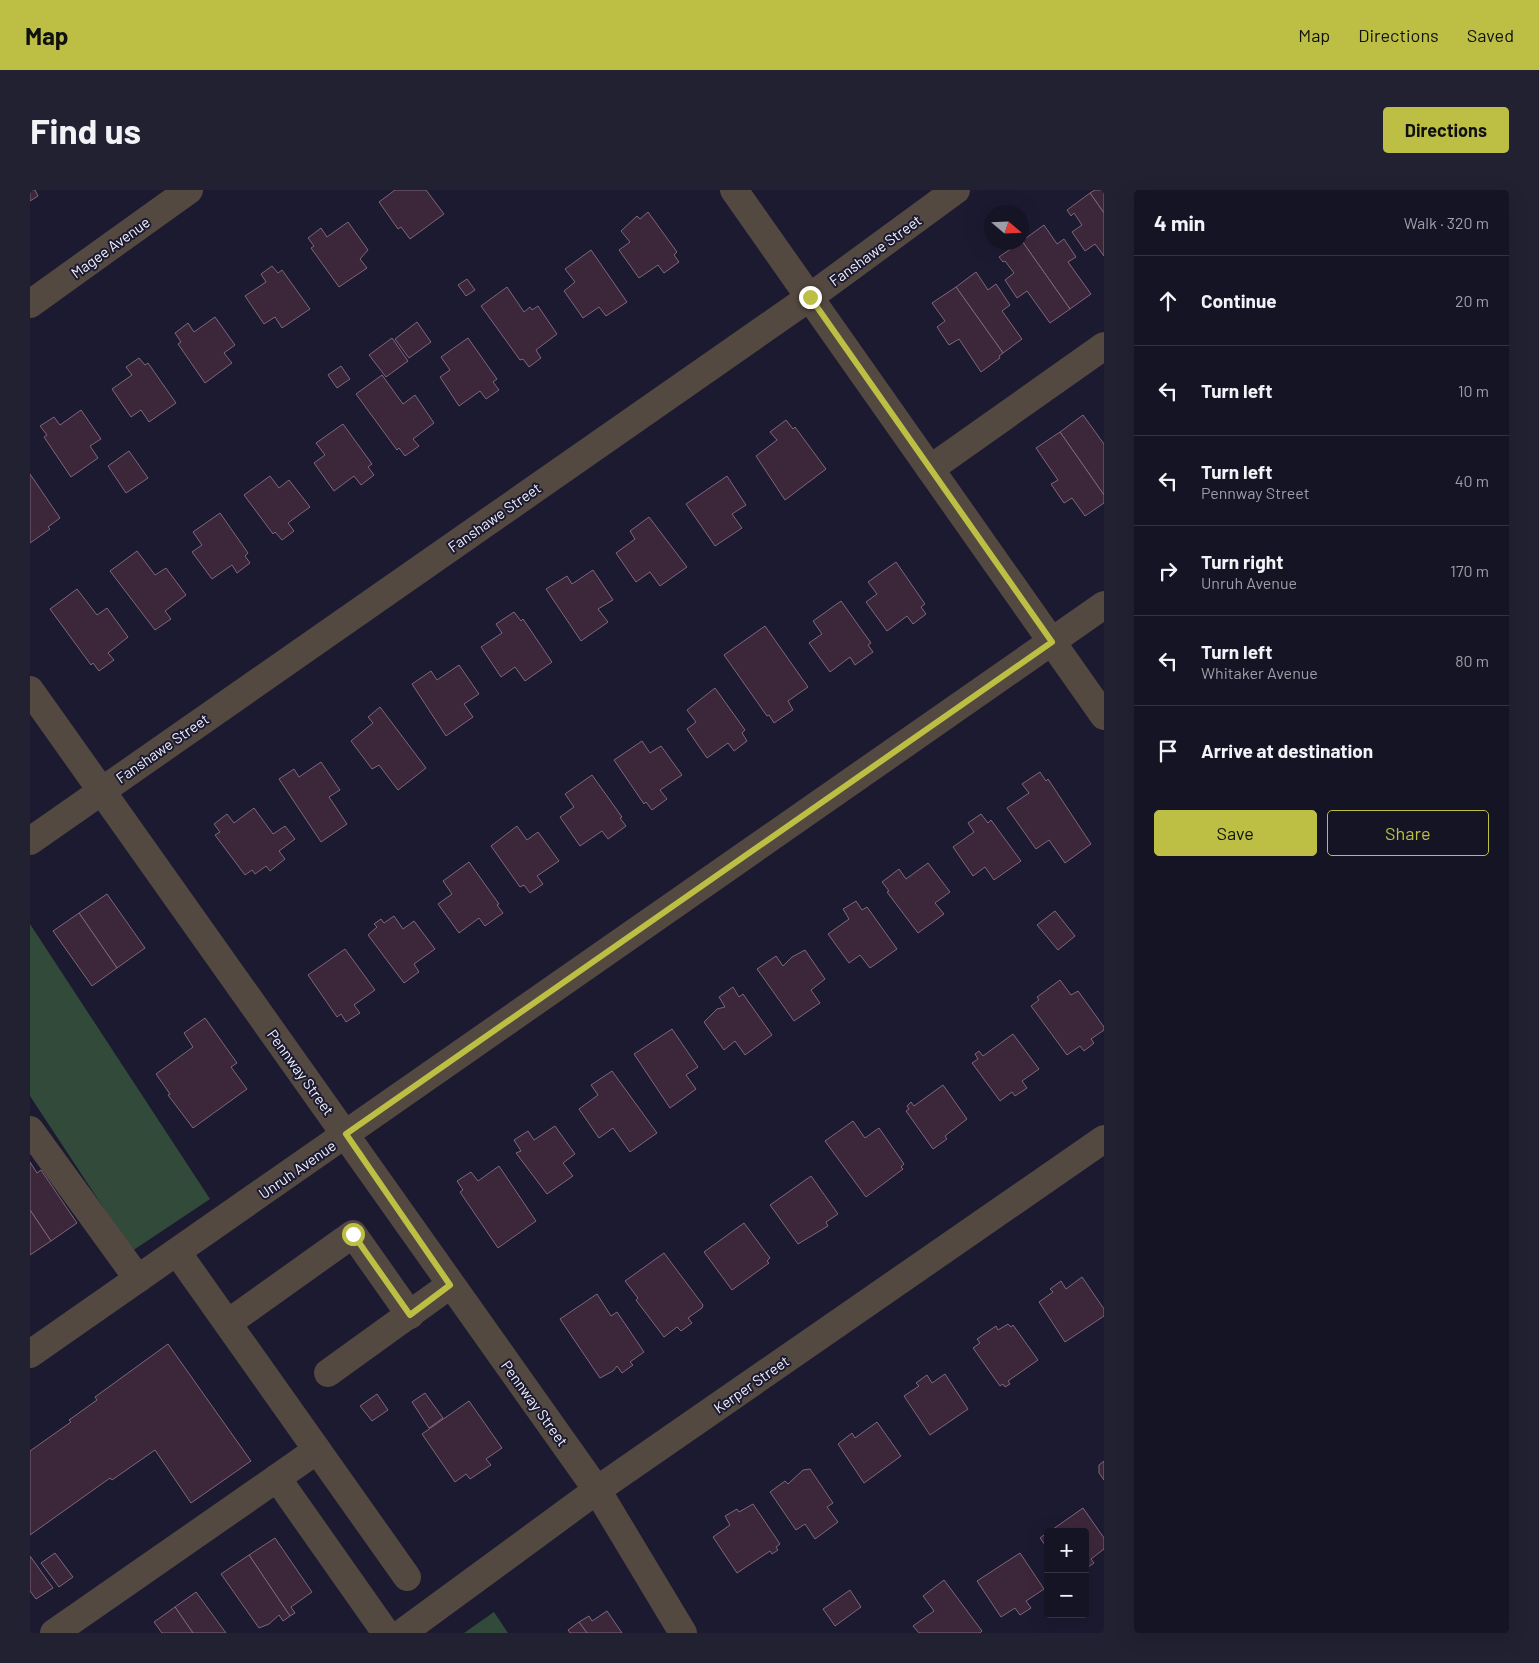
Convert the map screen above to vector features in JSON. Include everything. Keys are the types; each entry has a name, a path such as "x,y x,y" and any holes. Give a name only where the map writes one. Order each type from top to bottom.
{"street":[{"name":"Magee Avenue","path":"30,304 189,190"},
{"path":"734,190 1104,716"},
{"name":"Fanshawe Street","path":"30,841 810,297 956,190"},
{"path":"930,469 1104,346"},
{"name":"Unruh Avenue","path":"30,1354 1104,605"},
{"name":"Pennway Street","path":"30,690 597,1490 683,1633"},
{"path":"30,1130 138,1279"},
{"name":"Kerper Street","path":"402,1633 597,1490 1104,1139"},
{"path":"228,1323 353,1234 410,1315"},
{"path":"178,1252 407,1577"},
{"path":"328,1373 450,1285"},
{"path":"54,1633 317,1450"},
{"path":"276,1478 386,1633"}],"green space":[{"path":"30,924 210,1199 132,1251 30,1096"},
{"path":"494,1612 508,1633 464,1633"}],"building":[{"path":"30,190 35,190 38,196 30,201"},
{"path":"395,190 426,190 444,214 410,239 401,227 398,229 379,202"},
{"path":"1095,190 1104,190 1104,213 1090,193"},
{"path":"1090,193 1104,213 1104,256 1095,244 1085,251 1072,232 1082,225 1074,213 1071,216 1067,210"},
{"path":"648,212 677,252 674,255 679,262 664,273 658,265 639,278 619,250 630,242 621,231 637,216 640,219"},
{"path":"348,222 368,250 360,259 367,268 339,287 311,248 314,246 308,238 321,228 327,237"},
{"path":"1044,225 1057,244 1064,239 1076,257 1068,262 1091,294 1070,309 1028,250 1029,236"},
{"path":"591,250 627,302 606,316 599,307 583,318 564,291 575,282 565,269"},
{"path":"1009,250 1028,250 1070,309 1050,323 1027,291 1017,298 1005,280 1014,273 1005,261 1003,262 999,257"},
{"path":"272,266 278,273 282,270 310,309 282,328 275,317 264,324 245,296 266,282 261,274"},
{"path":"976,272 988,290 996,284 1010,305 1002,311 1022,339 1003,353 956,287"},
{"path":"467,279 475,290 466,296 458,285"},
{"path":"507,287 524,312 530,307 532,310 538,306 557,334 536,350 541,358 529,367 523,359 520,360 481,306"},
{"path":"956,287 1003,353 999,356 1000,358 981,372 959,339 949,345 937,327 945,321 932,303"},
{"path":"215,317 235,345 224,353 232,363 205,383 178,344 181,342 175,333 188,323 194,332"},
{"path":"417,322 431,342 409,358 395,339"},
{"path":"392,338 408,361 386,377 369,355"},
{"path":"468,338 497,379 493,382 499,390 486,399 480,391 459,406 440,377 450,370 441,357"},
{"path":"139,358 145,365 148,363 176,403 149,422 141,410 131,417 112,389 132,375 126,367"},
{"path":"341,366 350,379 337,388 328,375"},
{"path":"382,375 403,404 415,395 434,423 413,439 419,446 405,456 399,448 397,450 356,394"},
{"path":"81,410 101,439 90,446 98,458 71,477 44,437 47,435 40,426 54,417 60,425"},
{"path":"1083,415 1104,444 1104,495 1060,432"},
{"path":"786,420 793,429 795,427 826,469 785,500 756,456 777,440 770,432"},
{"path":"343,424 372,464 368,467 374,475 361,485 354,476 334,491 314,463 325,455 316,443"},
{"path":"1060,432 1104,495 1104,503 1085,516 1072,498 1064,503 1051,484 1058,480 1036,448"},
{"path":"129,451 148,478 126,493 108,466"},
{"path":"30,474 60,518 48,527 50,529 30,543"},
{"path":"270,476 279,488 289,480 310,507 288,523 294,531 282,540 275,532 273,534 244,495"},
{"path":"727,476 746,505 732,514 742,528 715,546 686,504"},
{"path":"220,513 248,553 245,556 250,563 237,573 232,565 212,579 192,552 202,545 193,532"},
{"path":"649,517 687,567 660,586 650,572 636,582 616,553 635,539 630,531"},
{"path":"137,551 155,575 166,568 186,595 165,611 171,619 155,630 110,571"},
{"path":"896,562 925,604 921,607 926,614 913,624 907,616 887,631 866,602 877,594 868,582"},
{"path":"593,570 613,600 598,609 608,622 581,641 546,589 567,576 572,584"},
{"path":"77,589 97,615 107,608 128,637 108,653 114,660 99,671 93,663 91,665 50,609"},
{"path":"841,601 871,643 868,645 873,652 855,665 850,657 830,672 809,643 822,634 813,621"},
{"path":"514,612 521,621 523,619 552,662 525,681 515,667 501,677 481,647 502,633 496,624"},
{"path":"765,626 808,687 788,701 793,710 774,723 724,655"},
{"path":"459,665 479,694 464,704 473,717 446,736 412,684 431,671 437,680"},
{"path":"715,688 745,730 742,733 747,741 734,751 728,743 707,758 687,729 696,722 687,710"},
{"path":"380,707 426,768 398,790 379,765 372,769 351,741 373,723 368,717"},
{"path":"642,741 650,753 661,746 682,775 660,790 667,799 652,810 646,802 644,804 614,760"},
{"path":"321,762 340,790 329,797 347,824 321,842 279,779 294,769 299,777"},
{"path":"1040,772 1046,781 1048,779 1091,844 1065,863 1049,840 1036,849 1007,808 1029,793 1022,784"},
{"path":"592,775 622,817 620,818 626,826 608,839 602,831 580,846 560,817 574,807 565,794"},
{"path":"254,808 273,834 285,826 295,839 279,851 285,859 270,871 266,866 255,874 252,870 245,875 215,835 220,832 214,824 227,814 234,823"},
{"path":"981,814 988,823 991,820 1021,861 994,880 985,867 973,876 953,847 974,832 968,823"},
{"path":"517,826 527,840 538,832 559,861 537,876 543,884 530,893 524,885 520,887 491,846"},
{"path":"469,862 499,904 497,905 503,913 485,926 479,918 459,933 438,904 452,894 443,881"},
{"path":"928,863 950,892 935,903 944,914 918,933 887,892 889,891 882,882 899,869 906,879"},
{"path":"107,894 145,948 117,968 79,913"},
{"path":"856,901 862,910 867,907 897,949 870,968 860,955 849,963 828,934 849,919 843,909"},
{"path":"1055,911 1075,936 1058,950 1037,925"},
{"path":"79,913 117,968 92,986 53,931"},
{"path":"394,916 403,929 414,921 435,949 414,964 419,972 404,983 368,935 377,927 374,924 381,919 384,923"},
{"path":"345,949 375,990 354,1005 360,1013 346,1022 341,1014 337,1017 308,975"},
{"path":"805,950 825,979 811,990 820,1003 794,1021 757,969 776,956 783,966 792,957"},
{"path":"1060,980 1071,995 1078,991 1104,1027 1104,1030 1091,1039 1094,1043 1084,1051 1080,1046 1067,1055 1031,1006 1039,1000 1037,997"},
{"path":"733,987 739,997 743,994 772,1035 745,1055 735,1041 724,1050 704,1022 717,1009 725,1007 719,997"},
{"path":"205,1018 237,1063 231,1067 247,1089 193,1128 168,1095 170,1094 156,1074 193,1047 184,1033"},
{"path":"672,1029 698,1067 686,1075 696,1089 670,1108 634,1054"},
{"path":"1013,1034 1039,1069 1022,1081 1027,1088 1015,1096 1012,1092 1000,1101 972,1063 978,1059 975,1054 979,1051 983,1056"},
{"path":"612,1071 657,1133 630,1152 613,1128 599,1138 579,1109 598,1095 591,1085"},
{"path":"943,1085 967,1119 945,1136 947,1139 933,1149 906,1111 909,1109 907,1106 911,1102 914,1106"},
{"path":"853,1121 865,1138 879,1128 904,1164 901,1167 903,1169 866,1197 825,1141"},
{"path":"555,1126 575,1154 563,1163 573,1176 547,1194 516,1153 521,1151 514,1140 528,1131 534,1140"},
{"path":"30,1162 37,1173 41,1170 77,1223 51,1241 30,1210"},
{"path":"499,1166 536,1221 498,1248 460,1192 463,1190 457,1181 471,1172 478,1181"},
{"path":"811,1176 838,1214 826,1222 828,1226 798,1244 770,1205"},
{"path":"30,1210 51,1241 30,1255"},
{"path":"744,1223 770,1258 767,1261 769,1263 732,1290 704,1252"},
{"path":"664,1253 703,1305 702,1308 688,1318 692,1323 681,1331 677,1327 664,1337 636,1300 638,1298 625,1281"},
{"path":"1082,1277 1104,1309 1104,1316 1065,1342 1039,1302 1053,1292 1050,1289 1061,1281 1066,1289"},
{"path":"597,1294 611,1316 617,1312 644,1352 630,1362 633,1365 622,1373 617,1366 613,1371 600,1378 560,1319"},
{"path":"1008,1324 1011,1327 1013,1325 1038,1360 1008,1381 1010,1384 1005,1387 1003,1384 1000,1386 973,1348 980,1343 977,1339 996,1326 998,1330"},
{"path":"168,1344 251,1461 191,1503 155,1450 112,1480 110,1478 30,1535 30,1451 71,1422 69,1420 97,1400 95,1397"},
{"path":"945,1374 968,1409 930,1435 904,1396 919,1386 916,1383 927,1375 932,1383"},
{"path":"425,1393 443,1418 429,1428 412,1402"},
{"path":"377,1394 388,1410 372,1421 360,1406"},
{"path":"469,1401 502,1448 486,1459 491,1465 470,1479 466,1474 455,1482 422,1434"},
{"path":"877,1422 901,1456 864,1483 838,1444 852,1433 855,1438"},
{"path":"1104,1461 1104,1480 1099,1473 1099,1465"},
{"path":"810,1469 833,1503 827,1507 838,1522 815,1539 805,1524 796,1530 770,1492 785,1481 788,1484 803,1470"},
{"path":"753,1504 780,1544 776,1547 778,1550 772,1554 770,1551 737,1573 713,1537 730,1525 725,1516 737,1509 739,1512"},
{"path":"1083,1508 1104,1538 1104,1549 1091,1559 1094,1563 1089,1566 1089,1528 1055,1528"},
{"path":"1044,1535 1044,1544 1040,1538"},
{"path":"275,1538 312,1592 291,1607 295,1613 290,1616 249,1555"},
{"path":"55,1553 73,1577 59,1587 41,1563"},
{"path":"1020,1553 1044,1589 1026,1601 1031,1608 1020,1615 1015,1608 1001,1617 977,1581"},
{"path":"249,1555 290,1616 283,1621 279,1615 269,1624 259,1628 221,1574"},
{"path":"30,1556 53,1588 36,1599 30,1591"},
{"path":"944,1580 982,1631 980,1633 919,1633 913,1626 934,1611 923,1596"},
{"path":"850,1590 861,1607 835,1626 823,1609"},
{"path":"196,1592 226,1633 193,1633 175,1607"},
{"path":"175,1607 193,1633 162,1633 154,1622"},
{"path":"607,1611 622,1633 587,1633 579,1622 589,1616 592,1621"},
{"path":"579,1622 587,1633 570,1633 568,1630"}],"route":[{"path":"353,1234 410,1315 450,1285 346,1134 1052,642 810,297"}]}
